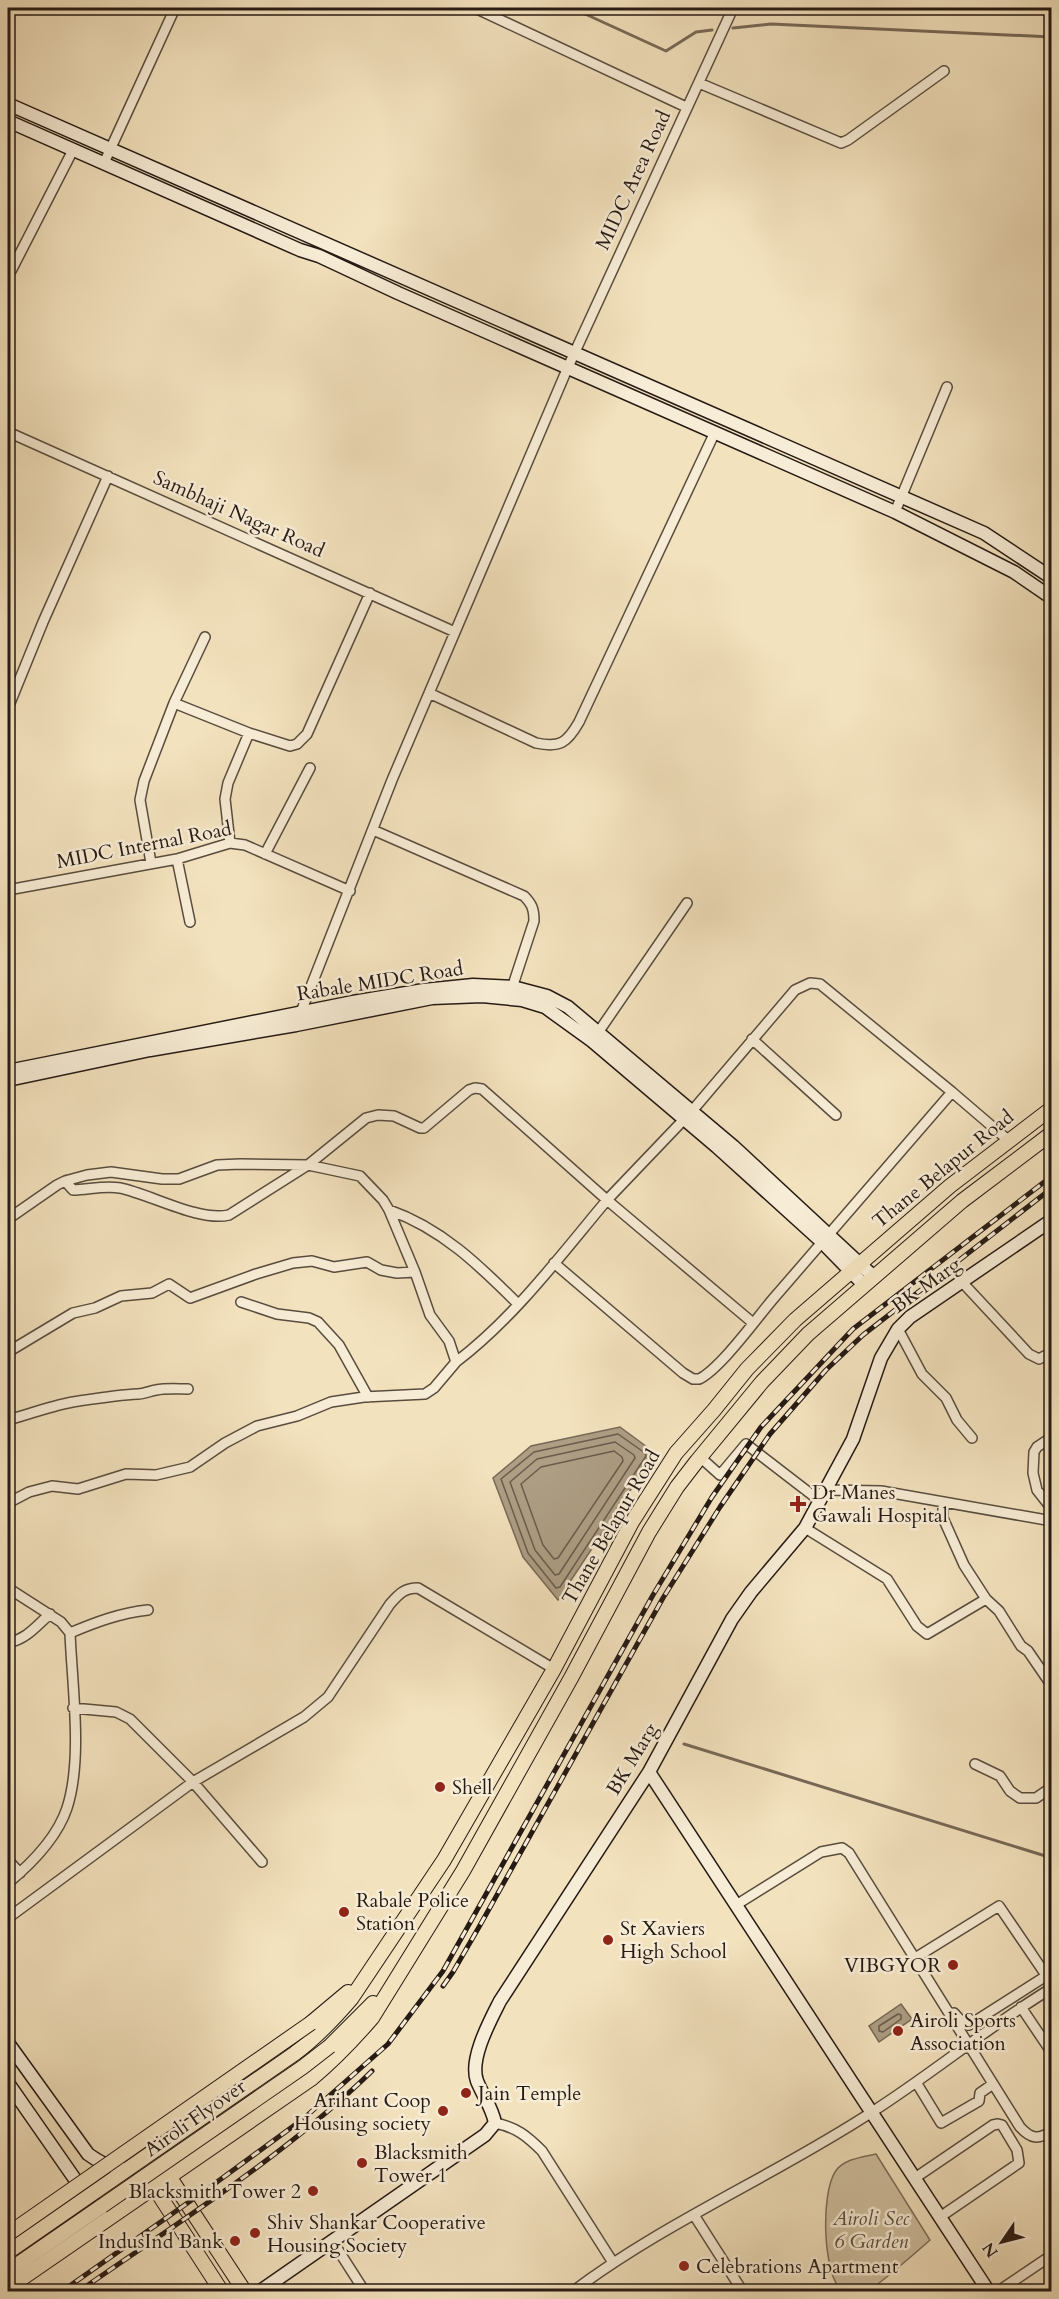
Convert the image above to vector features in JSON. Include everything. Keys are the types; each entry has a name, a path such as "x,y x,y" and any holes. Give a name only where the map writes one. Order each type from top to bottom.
{"main road":[{"name":"Thane Belapur Road","path":"372,1967 444,1860 554,1669 632,1522 676,1452 779,1335 855,1266 950,1186 1052,1108"},
{"name":"Thane Belapur Road","path":"392,1982 463,1871 571,1678 649,1532 677,1487 785,1357 869,1281 962,1202 1052,1133"},
{"name":"Airoli Flyover","path":"8,2234 312,2023 345,1995 372,1967"},
{"path":"8,2252 310,2042 351,1999 372,1967"},
{"name":"Airoli Flyover","path":"8,2271 303,2067 330,2046 392,1982"},
{"path":"8,2288 328,2065 372,2018 392,1982"},
{"path":"152,2151 245,2292"},
{"path":"129,2169 154,2187 222,2292"}],"street":[{"path":"104,164 175,8"},
{"path":"475,8 686,107"},
{"name":"MIDC Area Road","path":"298,1019 429,693 574,352 733,8"},
{"path":"699,83 841,143 944,71"},
{"path":"8,104 984,533 1052,578"},
{"path":"8,121 300,250 319,256 895,512 1014,572 1052,598"},
{"path":"11,271 73,150"},
{"path":"398,293 405,278"},
{"path":"435,309 441,294"},
{"path":"490,333 496,318"},
{"path":"895,512 948,387"},
{"name":"Sambhaji Nagar Road","path":"8,432 455,632"},
{"path":"429,693 536,743 550,746 559,744 571,736 715,432"},
{"path":"8,708 43,622 108,476"},
{"path":"1014,572 1024,559"},
{"path":"174,703 249,733 290,746 297,744 307,734 370,593"},
{"path":"151,863 140,800 144,781 174,703 205,637"},
{"path":"230,843 225,799 228,783 249,733"},
{"path":"265,854 309,768"},
{"path":"373,830 524,896 531,903 534,910 534,921 510,993"},
{"name":"MIDC Internal Road","path":"8,890 177,859 230,843 245,845 350,891"},
{"path":"177,859 190,922"},
{"path":"595,1036 687,903"},
{"path":"8,1503 29,1492 52,1485 78,1489 126,1474 156,1475 190,1467 225,1443 256,1426 297,1416 331,1402 368,1396 425,1394 434,1388 456,1362 519,1304 608,1200 688,1115 795,990 810,983 820,984 1008,1140"},
{"name":"Rabale MIDC Road","path":"8,1071 68,1063 432,994 482,996 510,993 522,1000 545,1007 595,1036 688,1115 717,1147 826,1238 869,1281"},
{"path":"752,1039 836,1114"},
{"name":"Rabale MIDC Road","path":"8,1080 68,1063"},
{"path":"65,1181 73,1190 117,1187 193,1211 222,1217 238,1211 308,1165 366,1118 394,1116 424,1128 469,1090 482,1089 753,1323"},
{"path":"554,1263 683,1373 699,1379 714,1369 952,1092"},
{"path":"8,1219 65,1181 111,1172 178,1179 217,1165 308,1165 360,1176 376,1192 388,1210 415,1272 430,1315 449,1341 456,1362"},
{"path":"388,1210 413,1218 436,1232 477,1263 519,1304"},
{"name":"BK Marg","path":"495,2124 493,2110 477,2080 474,2067 483,2035 500,2001 649,1772 732,1619 751,1592 805,1528 853,1439 881,1358 898,1329 910,1317 1052,1220"},
{"path":"8,1352 73,1312 95,1308 121,1296 152,1293 169,1284 190,1298 256,1274 293,1263 312,1261 334,1267 367,1262 381,1270 397,1274 415,1272"},
{"path":"962,1282 1029,1354 1039,1359 1052,1352"},
{"path":"242,1302 268,1311 309,1318 318,1322 339,1345 368,1396"},
{"path":"898,1329 922,1374 946,1398 957,1420 972,1437"},
{"path":"8,1420 105,1396 113,1398 155,1390 188,1389"},
{"path":"1051,1508 1036,1490 1033,1473 1034,1452 1037,1446 1052,1437"},
{"path":"700,1458 720,1475 746,1444 823,1496 881,1491 1052,1521"},
{"path":"943,1502 943,1518 948,1535 964,1566 1052,1686"},
{"path":"805,1528 887,1579 918,1626 927,1634 986,1599"},
{"path":"8,1918 193,1782 304,1717 328,1697 390,1604 400,1593 410,1588 418,1588 554,1669"},
{"path":"8,1883 37,1858 66,1810 74,1763 70,1633 50,1614 9,1592"},
{"path":"70,1633 100,1620 148,1610"},
{"path":"8,1642 22,1639 33,1632 50,1614"},
{"path":"73,1708 116,1712 130,1719 193,1782 262,1862"},
{"path":"975,1764 1000,1776 1010,1791 1020,1798 1036,1797 1052,1787"},
{"path":"649,1772 989,2292"},
{"path":"736,1905 821,1852 842,1848 849,1853 993,2084 1028,2135 1034,2138 1043,2137 1052,2132"},
{"path":"8,1860 20,1873"},
{"path":"915,1959 999,1906 1050,1983"},
{"path":"939,1987 964,2024 969,2025 1007,2000 1050,1983"},
{"path":"572,2292 612,2261 872,2112 1018,2009 1050,1983"},
{"path":"1007,2000 1018,2009 1052,2053"},
{"path":"8,2043 88,2154 114,2169 129,2169"},
{"path":"915,2082 941,2123 979,2101 981,2093 993,2084"},
{"path":"8,2083 79,2185"},
{"path":"259,2292 485,2135 495,2124 512,2127 527,2136 542,2151 612,2261"},
{"path":"915,2178 993,2125 1002,2125 1017,2150 1019,2163 940,2217"},
{"path":"693,2215 743,2292"},
{"path":"333,2242 365,2292"},
{"path":"997,2292 1052,2255"}],"green space":[{"name":"Airoli Sec 6 Garden","path":"876,2154 930,2240 871,2289 866,2292 848,2292 839,2288 830,2264 826,2231 827,2197 830,2183 838,2168 853,2159"}],"water":[{"path":"620,1427 655,1453 558,1600 523,1557 493,1478 531,1446"},
{"path":"901,2004 912,2019 879,2042 869,2026"}],"waterway":[{"path":"572,8 666,51 696,32 712,30"},
{"path":"733,28 771,24 1052,37"},
{"path":"684,1744 1052,1858"}],"railway":[{"path":"61,2292 303,2119 388,2044 443,1971 653,1595 712,1497 761,1427 853,1329 1052,1176"},
{"path":"443,1986 479,1927 663,1598 720,1507 770,1434 826,1370 863,1335 1052,1188"},
{"path":"78,2292 267,2160 339,2102 372,2071"}],"place":[{"name":"Dr Manes Gawali Hospital","path":"798,1504"},
{"name":"Shell","path":"440,1787"},
{"name":"Rabale Police Station","path":"344,1912"},
{"name":"St Xaviers High School","path":"608,1940"},
{"name":"VIBGYOR","path":"953,1965"},
{"name":"Airoli Sports Association","path":"898,2031"},
{"name":"Jain Temple","path":"466,2093"},
{"name":"Arihant Coop Housing society","path":"443,2111"},
{"name":"Blacksmith Tower 1","path":"362,2163"},
{"name":"Blacksmith Tower 2","path":"313,2191"},
{"name":"Shiv Shankar Cooperative Housing Society","path":"255,2233"},
{"name":"IndusInd Bank","path":"235,2241"},
{"name":"Celebrations Apartment","path":"684,2266"}]}
